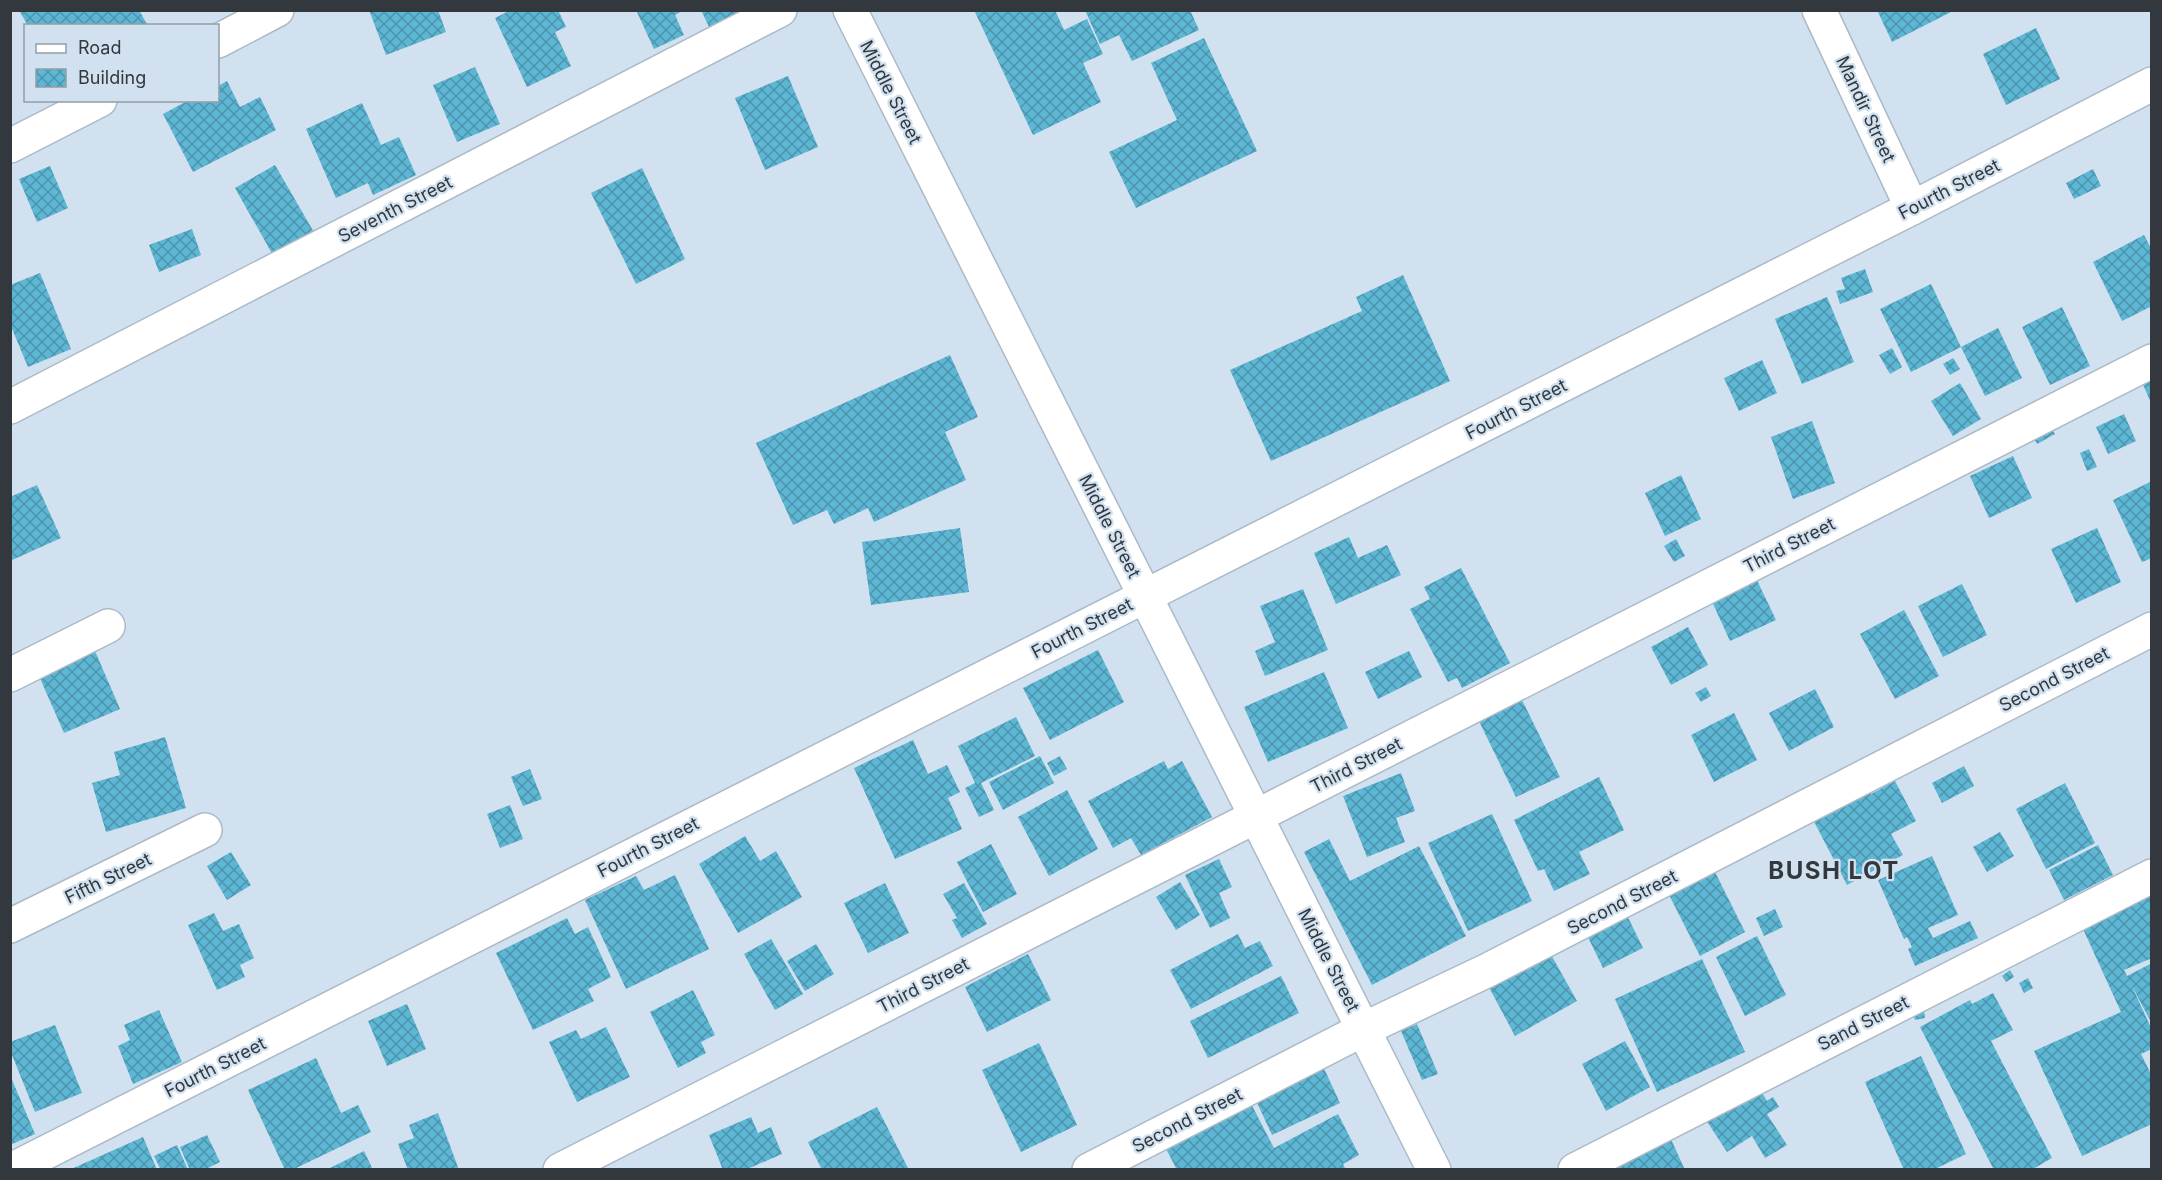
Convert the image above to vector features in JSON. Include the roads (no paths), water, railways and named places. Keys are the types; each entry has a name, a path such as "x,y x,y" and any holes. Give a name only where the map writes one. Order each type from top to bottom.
{"street":[{"path":"219,40 278,10"},
{"name":"Seventh Street","path":"10,407 780,10"},
{"name":"Middle Street","path":"850,10 1434,1170"},
{"name":"Mandir Street","path":"1819,10 1912,208"},
{"name":"Fourth Street","path":"11,1170 1912,208 2151,84"},
{"path":"10,146 96,102"},
{"name":"Third Street","path":"560,1170 2151,361"},
{"path":"10,675 108,626"},
{"name":"Second Street","path":"1089,1170 1364,1029 1486,971 2151,629"},
{"name":"Fifth Street","path":"10,926 205,830"},
{"name":"Sand Street","path":"1575,1170 2151,876"}],"district":[{"name":"BUSH LOT","path":"1834,870"}]}
